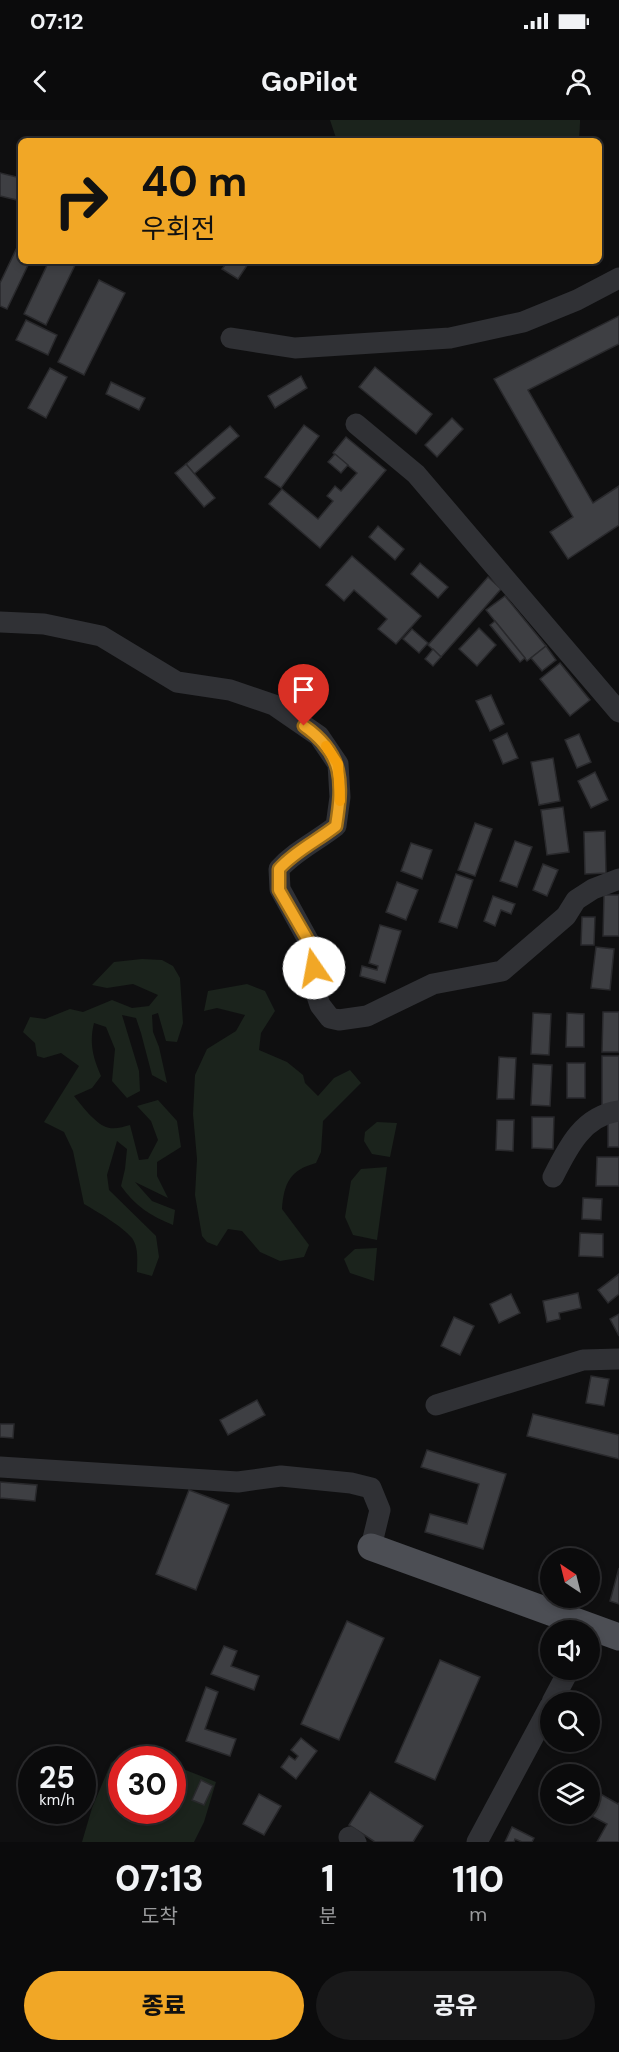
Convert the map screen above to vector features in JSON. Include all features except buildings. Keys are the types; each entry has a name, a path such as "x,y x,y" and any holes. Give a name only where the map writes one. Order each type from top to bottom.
{"main road":[{"path":"371,1546 568,1620"},
{"path":"600,1631 619,1637"}],"street":[{"path":"231,338 295,348 450,338 522,322 577,300 619,278"},
{"path":"356,424 416,474 619,712"},
{"path":"0,622 44,624 101,636 177,682 230,690 274,705 319,736 338,764 340,797 336,826 284,863 279,869 279,890 313,949 314,987 320,1005 330,1018 339,1020 367,1016 434,984 502,971 566,916 576,900 593,889 619,879"},
{"path":"553,1177 569,1146 580,1131 606,1113 619,1111"},
{"path":"436,1405 583,1360 619,1359"},
{"path":"0,1467 238,1482 281,1476 351,1483 371,1488 380,1510 371,1546"},
{"path":"477,1842 540,1725"}],"shaded area":[{"path":"330,120 580,120 579,138 336,138"},
{"path":"142,959 162,960 173,966 180,978 183,1023 177,1042 166,1041 158,1013 152,1015 153,1032 159,1047 167,1083 152,1075 136,1018 122,1015 139,1071 140,1091 127,1098 112,1081 115,1049 106,1027 94,1023 93,1050 101,1076 92,1088 74,1096 102,1125 118,1128 130,1125 139,1160 148,1159 158,1140 151,1121 137,1106 158,1100 177,1121 181,1147 157,1162 157,1176 168,1198 135,1182 152,1201 175,1210 173,1225 144,1210 121,1186 127,1149 117,1141 107,1175 109,1190 156,1236 159,1257 152,1276 137,1272 137,1250 132,1238 103,1215 84,1204 73,1151 64,1132 44,1122 79,1066 61,1053 44,1058 37,1056 35,1043 23,1032 30,1017 45,1019 70,1009 83,1012 112,1000 132,1008 149,1006 158,995 133,984 107,988 92,985 114,962"},
{"path":"247,984 265,991 275,1011 261,1033 259,1050 287,1062 303,1075 305,1083 318,1096 334,1078 350,1070 361,1083 323,1121 321,1152 316,1163 300,1169 287,1185 282,1209 309,1245 304,1257 280,1261 260,1252 242,1231 228,1229 217,1246 207,1242 202,1236 195,1195 197,1159 193,1114 195,1075 207,1049 236,1031 245,1015 217,1008 204,1011 208,991"},
{"path":"377,1122 397,1123 390,1157 372,1154 364,1141 365,1132"},
{"path":"387,1167 377,1240 353,1235 345,1217 351,1181 361,1169"},
{"path":"377,1248 374,1281 350,1273 344,1259 355,1249"},
{"path":"108,1770 108,1824 186,1824 186,1770 216,1782 204,1822 194,1842 82,1842 87,1824 96,1824 96,1799"}],"slow traffic":[{"path":"326,746 338,764 340,801"}],"route":[{"path":"304,726 319,736 338,764 340,797 336,826 319,840 290,857 279,869 279,890 313,949 314,968"}]}
